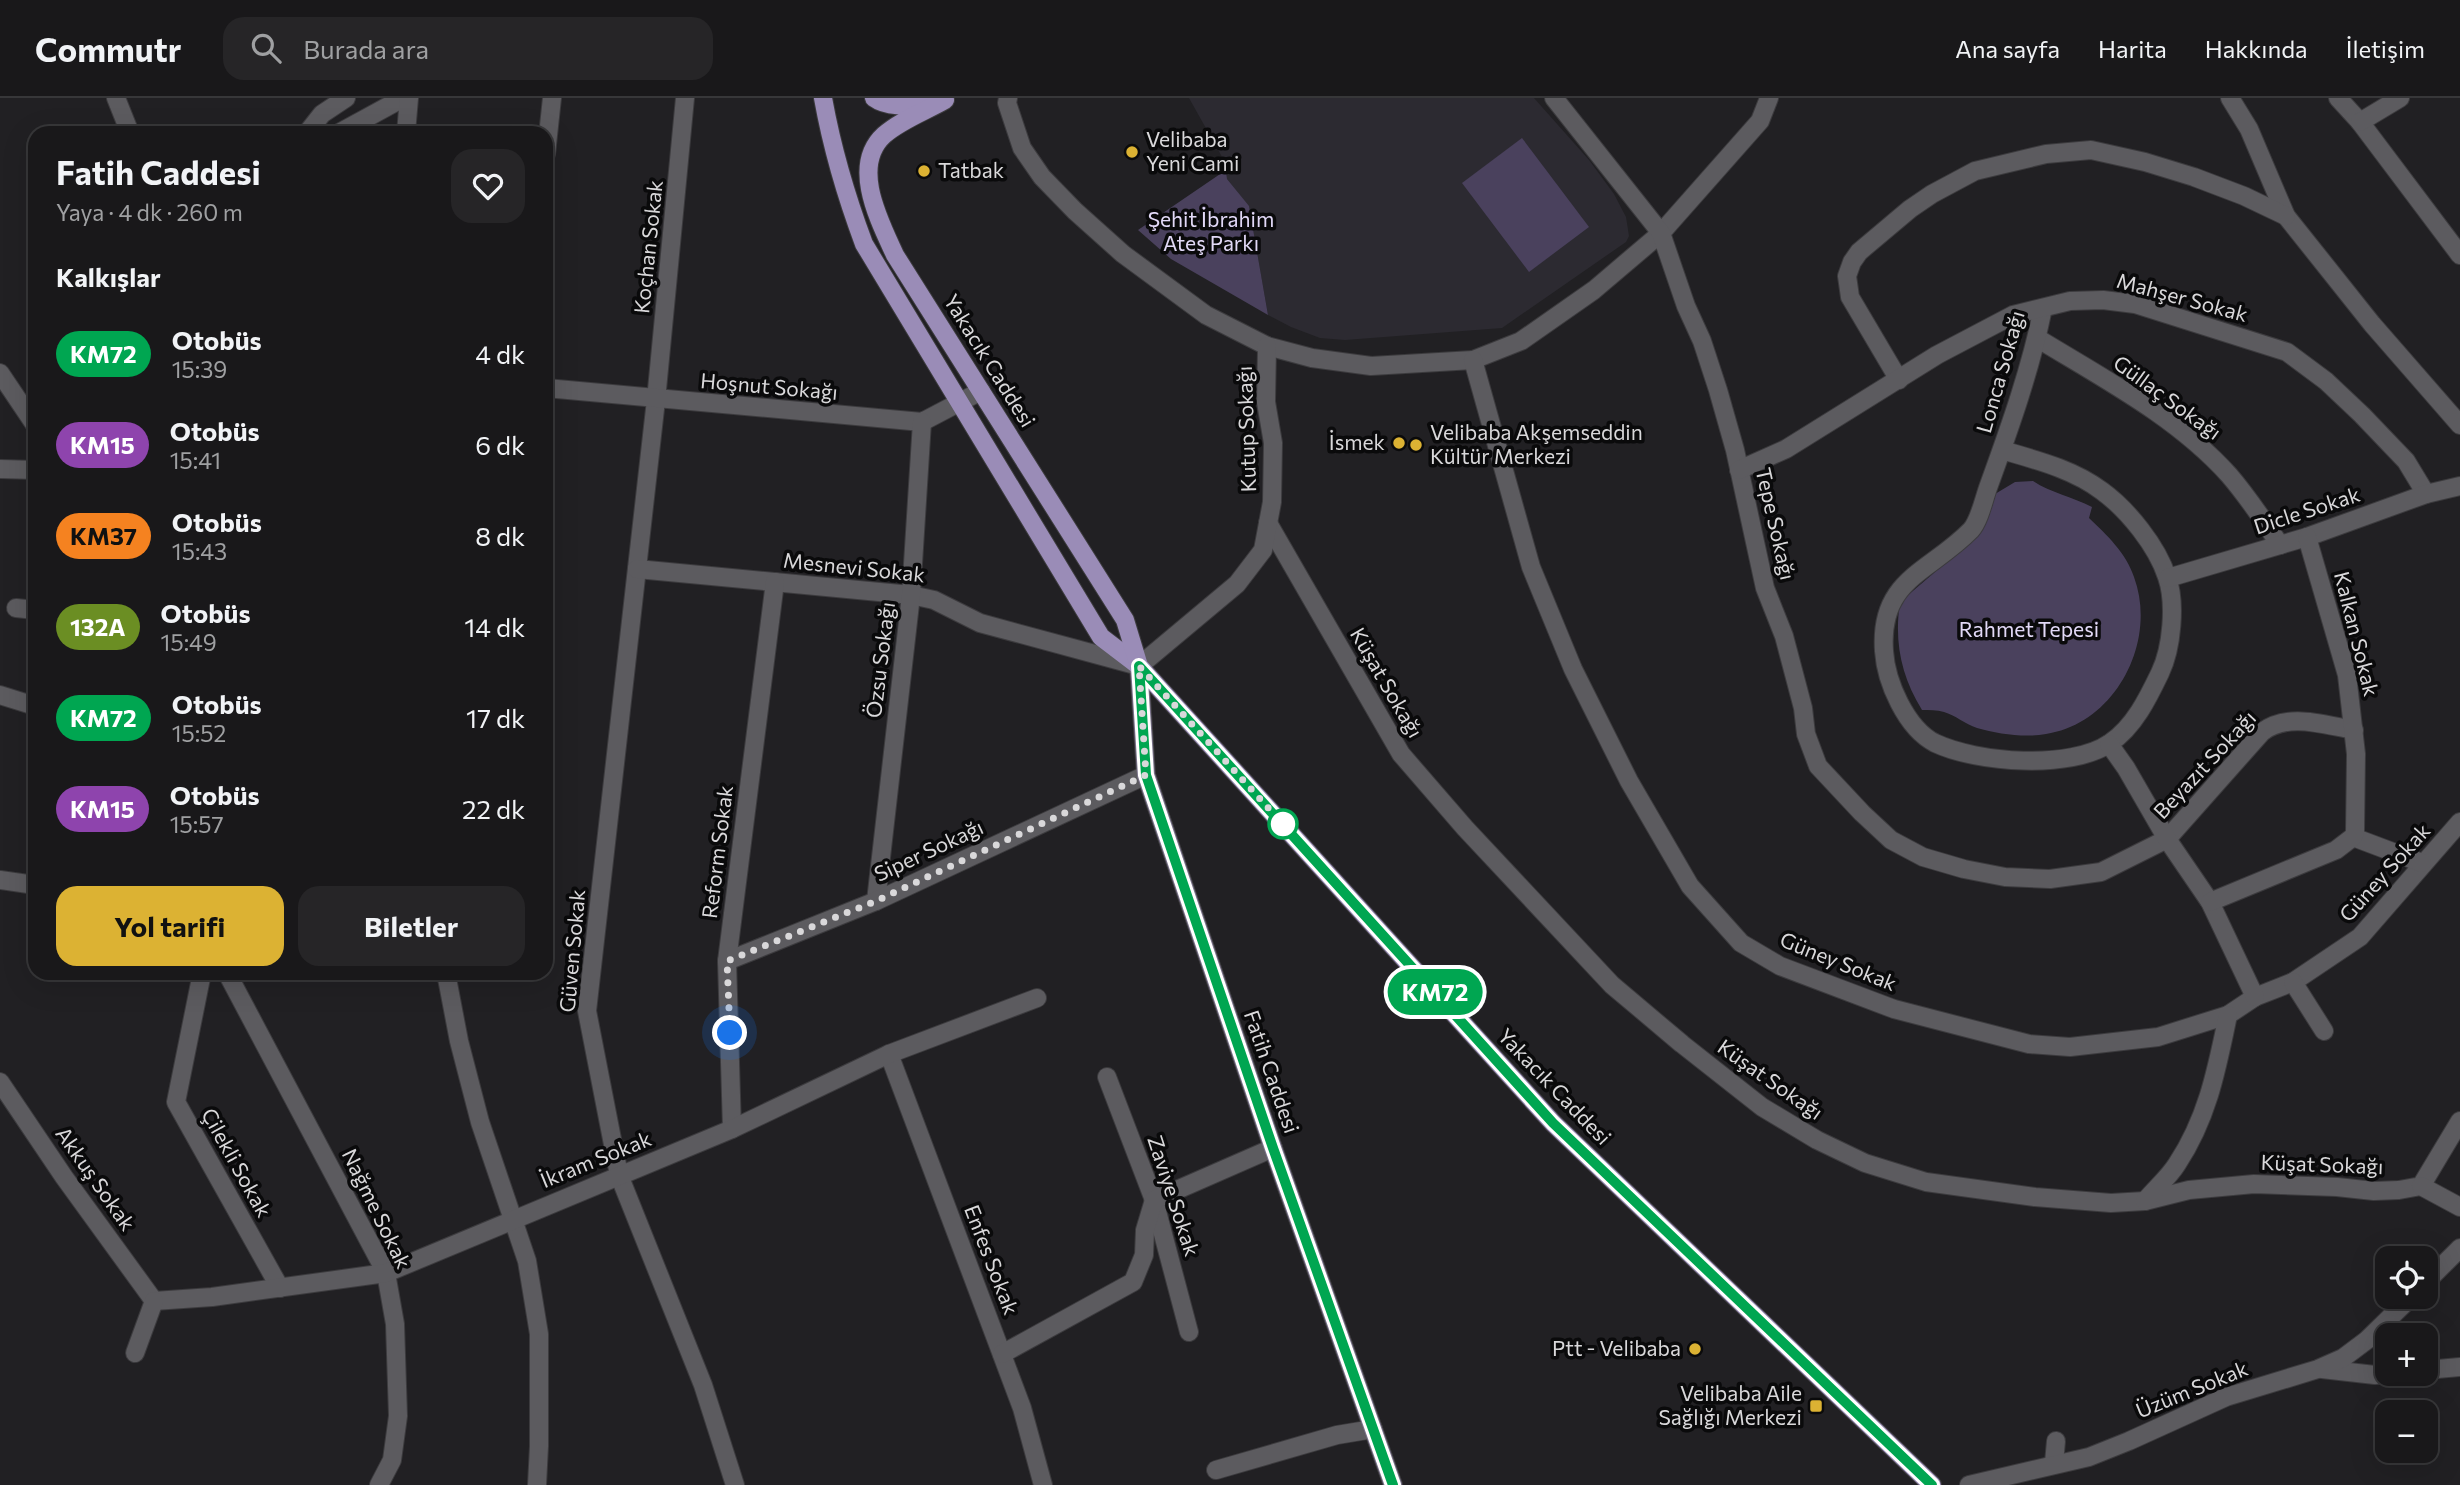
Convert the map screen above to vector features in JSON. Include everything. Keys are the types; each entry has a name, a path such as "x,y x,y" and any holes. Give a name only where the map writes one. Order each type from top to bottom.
{"main road":[{"name":"Yakacık Caddesi","path":"823,98 848,202 864,244 1101,637 1139,666 1553,1123 1932,1485"},
{"path":"874,98 880,102 907,105 931,104 948,99"},
{"name":"Yakacık Caddesi","path":"948,99 884,135 875,146 869,163 869,185 879,222 895,255 1125,621 1139,666"}],"street":[{"path":"116,98 127,126"},
{"path":"313,126 322,114 346,98"},
{"path":"549,126 552,98"},
{"name":"Koçhan Sokak","path":"656,400 677,205 685,98"},
{"path":"1008,98 1007,103 1022,148 1042,177 1123,254 1206,315 1267,346 1312,358 1371,366 1473,360 1521,341 1558,317 1661,233 1760,121 1769,98"},
{"name":"Tepe Sokağı","path":"1554,98 1661,233 1706,354 1739,470 1765,588 1787,648 1803,708 1806,734 1818,766 1862,813"},
{"path":"2230,98 2249,128 2286,216 2372,324 2460,425"},
{"path":"2338,98 2360,122 2460,255"},
{"path":"2360,122 2400,98"},
{"path":"351,126 399,99 405,126"},
{"path":"1899,380 1850,297 1847,276 1852,262 1859,252 1910,209 1975,171 2046,154 2091,150 2194,177 2286,216"},
{"name":"Mahşer Sokak","path":"1739,470 1786,449 1977,333 2013,315 2070,301 2103,300 2135,304 2287,352 2326,381 2362,415 2406,461 2426,494"},
{"name":"Lonca Sokağı","path":"2043,308 2037,338 2002,450 1973,527 1895,594 1885,619 1884,651 1890,685 1907,718 1934,742 1978,755 2022,761 2068,758 2109,744"},
{"name":"Güllaç Sokağı","path":"2037,338 2131,395 2193,440 2228,474 2257,509 2280,545"},
{"name":"Kutup Sokağı","path":"1139,666 1237,584 1263,550 1272,502 1272,443 1266,402 1267,346"},
{"name":"Güney Sokak","path":"1473,360 1531,567 1573,669 1629,781 1690,886 1741,943 1780,966 1894,1009 2029,1044 2070,1047 2158,1037 2228,1015 2255,997 2293,982 2360,937 2422,863 2457,831"},
{"path":"0,373 28,415"},
{"name":"Hoşnut Sokağı","path":"553,389 922,422"},
{"path":"922,422 981,391"},
{"name":"Güven Sokak","path":"656,400 587,1011 619,1175 703,1385 735,1485"},
{"name":"Özsu Sokağı","path":"876,901 911,595 922,422"},
{"path":"2002,450 2070,472 2102,490 2131,516 2157,555 2168,578 2171,643 2163,667 2140,711 2109,744 2126,768 2166,839 2210,902 2255,997"},
{"path":"0,469 28,470"},
{"name":"Dicle Sokak","path":"2168,578 2307,537 2426,494 2460,486"},
{"name":"Küşat Sokağı","path":"1268,523 1401,754 1474,838 1612,985 1762,1107 1817,1140 1865,1163 1926,1182 2035,1197 2111,1203 2145,1201 2189,1190 2254,1184 2374,1191 2421,1186"},
{"name":"Kalkan Sokak","path":"2307,537 2347,675 2356,754 2353,837"},
{"name":"Mesnevi Sokak","path":"637,569 911,595 934,600 980,623 1139,666"},
{"name":"Reform Sokak","path":"732,1129 727,961 775,582"},
{"path":"16,608 28,609"},
{"name":"Fatih Caddesi","path":"1139,666 1146,775 1273,1148 1393,1485"},
{"path":"0,695 28,704"},
{"name":"Beyazıt Sokağı","path":"1862,813 1891,840 1923,857 1964,869 2005,877 2050,878 2101,872 2166,839 2270,725 2280,721 2298,721 2354,730"},
{"name":"Siper Sokağı","path":"727,961 876,901 1146,775"},
{"path":"2210,902 2336,850 2353,837 2422,863"},
{"path":"0,880 28,884"},
{"name":"Çilekli Sokak","path":"201,980 176,1102 280,1288"},
{"name":"Nağme Sokak","path":"231,980 386,1273 395,1324 398,1416 392,1460 379,1485"},
{"path":"447,980 459,1041 480,1122 527,1261 539,1334 537,1485"},
{"path":"2293,982 2324,1031"},
{"name":"İkram Sokak","path":"155,1301 212,1297 386,1273 732,1129 889,1054 1037,998"},
{"path":"2145,1201 2177,1165 2193,1135 2212,1090 2228,1015"},
{"name":"Enfes Sokak","path":"889,1054 1022,1408 1043,1485"},
{"name":"Zaviye Sokak","path":"1107,1077 1154,1200 1189,1332"},
{"name":"Akkuş Sokak","path":"0,1082 64,1177 155,1301"},
{"path":"2460,1121 2421,1186 2460,1207"},
{"path":"1002,1354 1133,1282 1144,1255 1145,1230 1154,1200 1273,1148"},
{"path":"2438,1270 2460,1248"},
{"path":"135,1353 155,1301"},
{"name":"Üzüm Sokak","path":"1969,1485 2054,1463 2089,1457 2226,1397 2318,1369 2343,1358 2367,1340 2399,1309"},
{"path":"2438,1369 2460,1367"},
{"path":"2318,1369 2375,1375"},
{"path":"1216,1470 1337,1435 1373,1429"},
{"path":"2054,1463 2056,1441"}],"shaded area":[{"path":"1189,98 1534,98 1589,160 1614,194 1626,217 1629,236 1626,242 1502,328 1345,340 1320,338 1268,315 1249,207 1227,179 1226,164"}],"green space":[{"path":"1522,138 1589,227 1529,272 1462,183"},
{"name":"Şehit İbrahim Ateş Parkı","path":"1226,170 1227,179 1249,206 1268,315 1171,259 1138,230"},
{"name":"Rahmet Tepesi","path":"2033,481 2092,507 2089,518 2121,552 2131,568 2140,602 2140,628 2135,653 2125,676 2110,697 2092,714 2071,727 2046,734 2003,734 1973,726 1944,712 1922,710 1904,671 1898,617 1900,602 1963,548 1995,494 2015,482"}],"bus line":[{"name":"KM72","path":"1393,1485 1273,1148 1146,775 1139,666 1553,1123 1932,1485"}],"place":[{"name":"Velibaba Yeni Cami","path":"1132,152"},
{"name":"Tatbak","path":"924,171"},
{"name":"İsmek","path":"1399,443"},
{"name":"Velibaba Akşemseddin Kültür Merkezi","path":"1416,445"},
{"name":"Ptt - Velibaba","path":"1695,1349"},
{"name":"Velibaba Aile Sağlığı Merkezi","path":"1816,1406"}],"route":[{"path":"730,1033 727,961 876,901 1146,775 1139,666 1283,824"}]}
